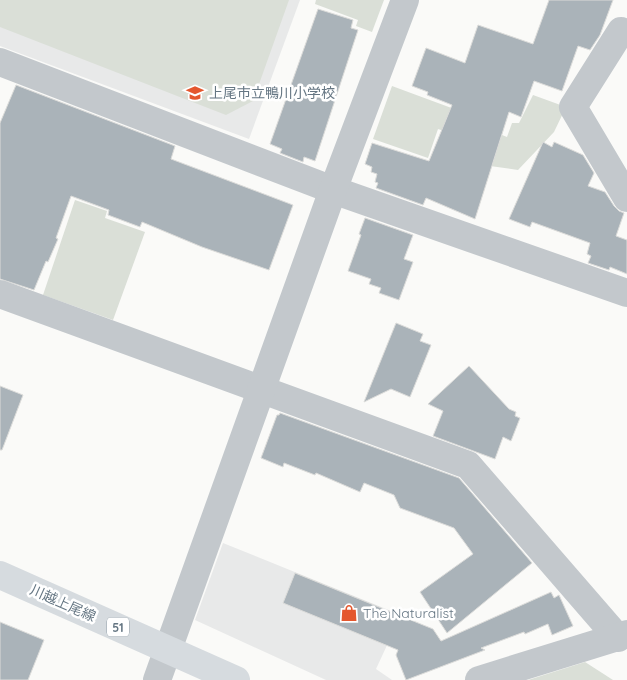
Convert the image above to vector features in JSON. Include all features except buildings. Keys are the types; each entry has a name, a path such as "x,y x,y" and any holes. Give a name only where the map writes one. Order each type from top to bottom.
{"main road":[{"name":"川越上尾線","path":"0,575 236,680"}],"street":[{"path":"156,680 333,190 405,0"},
{"path":"621,31 573,107 627,198"},
{"path":"0,62 333,190 627,293"},
{"path":"0,294 468,465 623,636 479,680"}],"shaded area":[{"name":"上尾市立鴨川小学校","path":"0,0 300,0 249,139 0,46"},
{"name":"上尾市立鴨川小学校","path":"0,0 289,0 253,101 226,115 0,27"},
{"path":"316,0 384,0 372,32 356,26 358,20 315,4"},
{"path":"392,86 465,113 457,135 438,129 428,158 373,139"},
{"path":"533,95 566,107 554,132 518,170 490,166 502,135 507,137 512,123 519,123"},
{"path":"75,200 107,211 105,218 145,232 113,320 43,295"},
{"path":"223,543 401,615 376,669 392,680 326,680 195,620"},
{"path":"585,662 613,680 528,680"}],"place":[{"name":"上尾市立鴨川小学校","path":"195,93"},
{"name":"The Naturalist","path":"349,613"}]}
